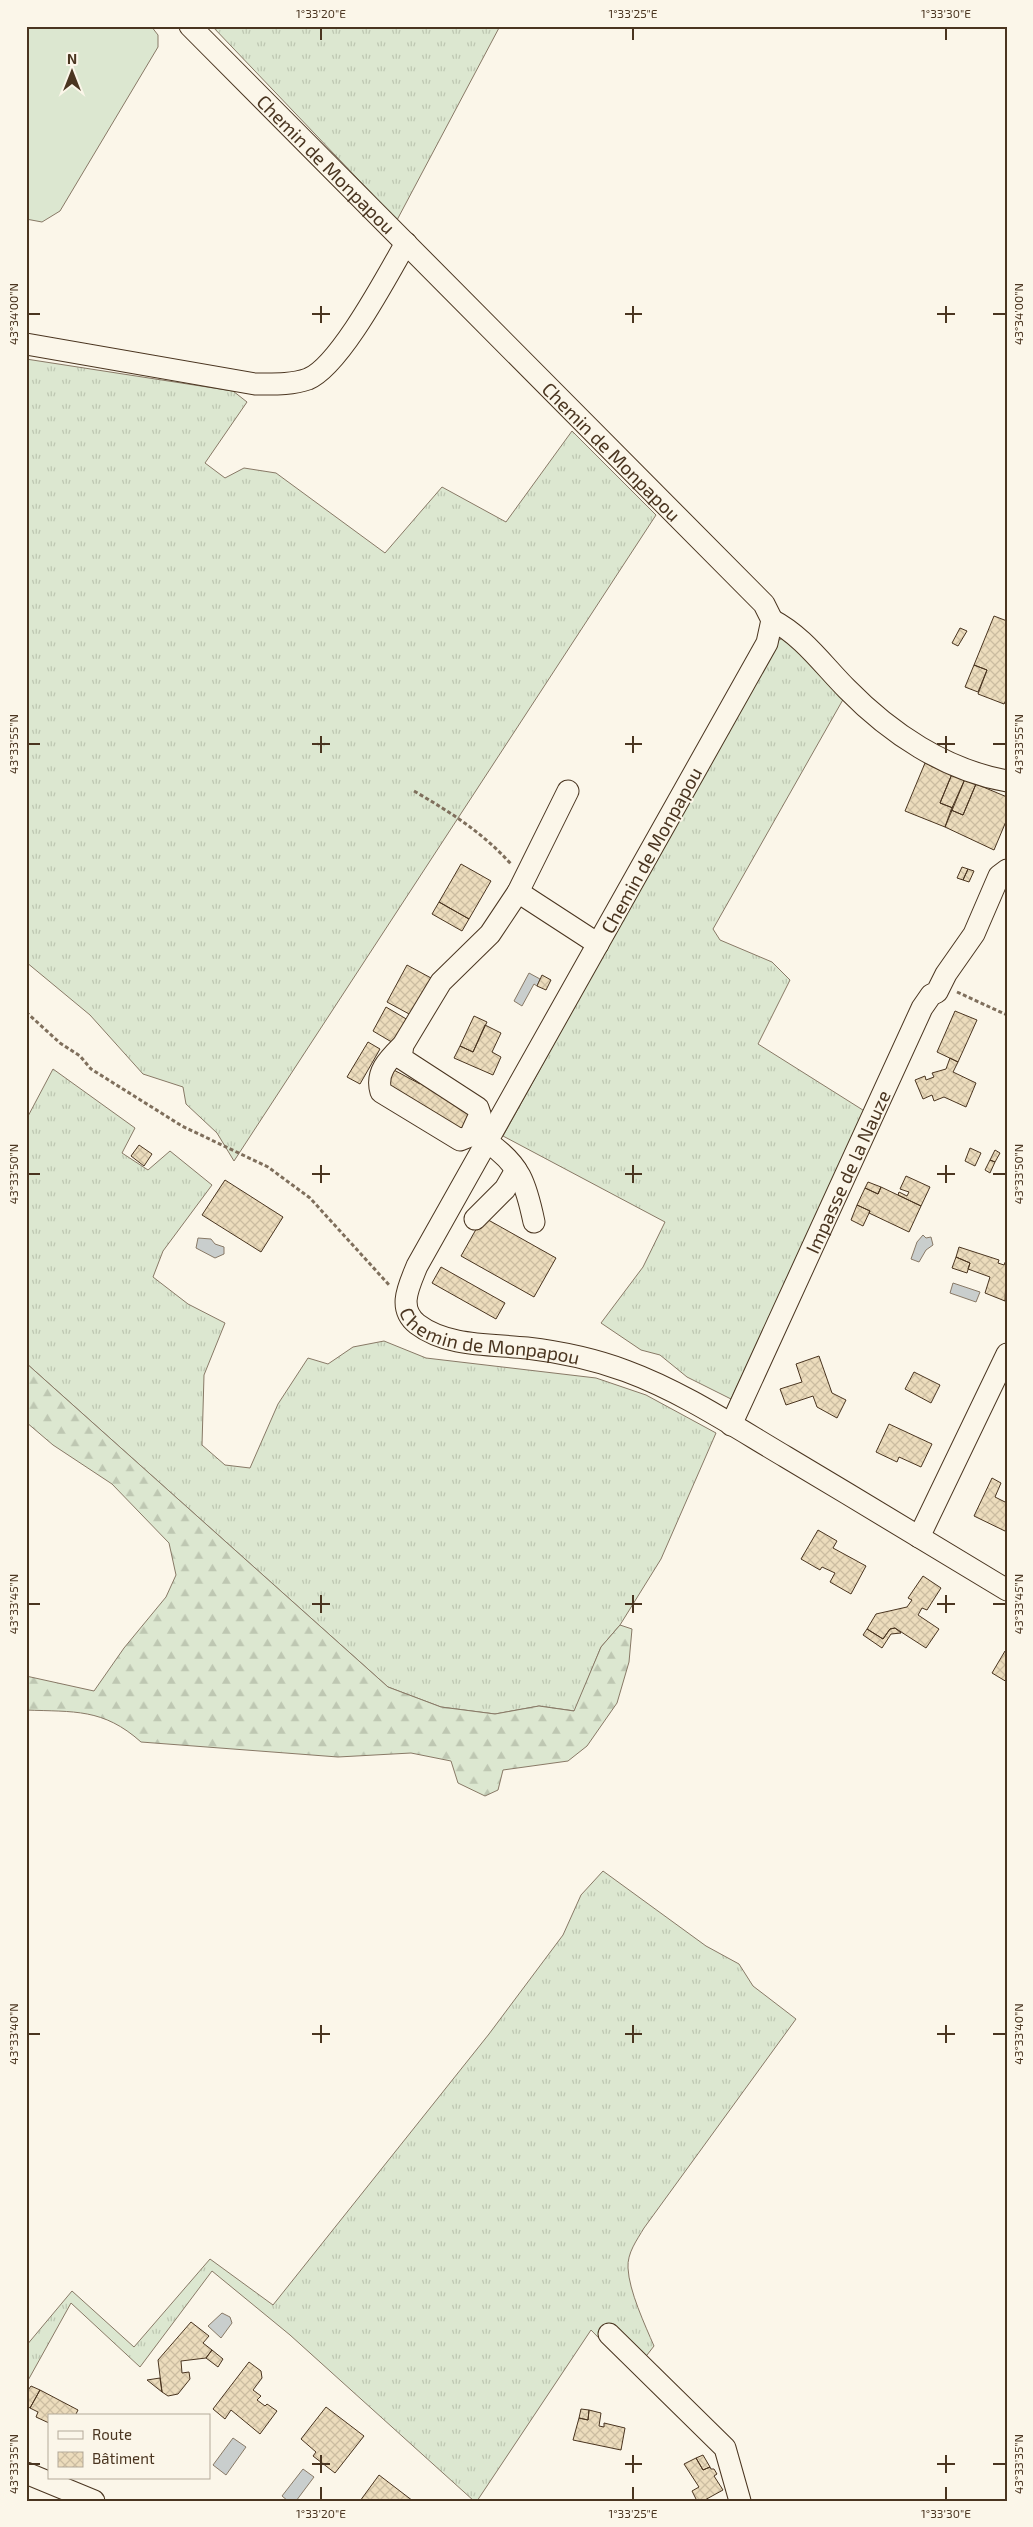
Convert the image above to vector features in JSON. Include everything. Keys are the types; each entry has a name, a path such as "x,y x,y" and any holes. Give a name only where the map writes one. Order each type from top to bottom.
{"street":[{"name":"Chemin de Monpapou","path":"190,26 764,604 772,620 767,643 417,1266 406,1293 405,1304 408,1314 417,1324 432,1333 472,1344 552,1352 599,1362 664,1388 731,1425 1007,1590"},
{"path":"26,344 255,384 285,384 309,378 326,367 376,298 406,243"},
{"path":"772,620 798,637 848,690 893,731 950,763 1007,781"},
{"path":"403,1045 401,1058 478,1108 480,1114 470,1136 460,1140 381,1092 378,1083 385,1063 403,1045 441,982 490,934 522,886 568,791"},
{"name":"Impasse de la Nauze","path":"731,1425 922,1008 931,995 937,992 946,974 974,934 999,876 1007,870"},
{"path":"522,886 598,944"},
{"path":"487,1142 506,1155 526,1186 534,1222"},
{"path":"476,1219 504,1189 516,1170"},
{"path":"919,1537 1007,1354"},
{"path":"609,2334 725,2448 740,2501"},
{"path":"26,2473 94,2501"}],"path":[{"path":"414,791 459,816 492,842 522,886"},
{"path":"937,992 953,991 977,1000 1007,1015"},
{"path":"26,1012 99,1074 182,1126 275,1172 310,1198 383,1282 406,1293"}],"green space":[{"path":"26,26 151,26 158,35 158,47 60,211 42,222 26,219"},
{"path":"212,26 500,26 397,220"},
{"path":"26,359 233,391 247,402 205,463 225,478 244,468 276,473 385,553 442,487 506,522 572,431 656,515 234,1161 217,1133 186,1104 183,1087 143,1074 90,1015 26,962"},
{"path":"783,638 845,696 713,929 720,940 772,962 790,980 758,1044 866,1112 731,1399 687,1377 660,1355 641,1350 601,1323 643,1267 665,1222 503,1136 777,641"},
{"path":"53,1069 135,1128 122,1153 148,1170 170,1151 212,1185 163,1251 153,1277 188,1304 225,1323 204,1375 202,1445 225,1465 250,1468 278,1404 308,1358 328,1364 353,1347 384,1341 426,1358 596,1378 646,1395 716,1433 661,1559 620,1625 601,1647 575,1711 539,1706 495,1714 441,1707 388,1687 26,1363 26,1120"},
{"path":"26,1363 388,1687 441,1707 495,1714 539,1706 574,1711 601,1647 620,1625 632,1629 629,1662 617,1703 587,1746 568,1761 503,1770 498,1790 485,1796 458,1783 451,1761 411,1753 338,1757 141,1742 127,1731 101,1717 73,1712 26,1710 26,1676 94,1691 124,1648 166,1597 176,1575 169,1543 112,1484 53,1445 26,1422"},
{"path":"603,1871 706,1946 739,1964 753,1986 796,2019 644,2228 633,2247 628,2262 631,2287 654,2346 633,2373 591,2330 477,2501 474,2501 290,2335 212,2271 140,2367 71,2303 26,2384 26,2346 72,2291 134,2347 210,2259 273,2305 489,2034 563,1935 581,1895"}],"shaded area":[{"path":"529,973 540,979 537,986 534,984 522,1006 514,1001"},
{"path":"923,1235 926,1238 931,1237 933,1245 926,1250 919,1262 911,1259 917,1242"},
{"path":"198,1238 211,1239 215,1244 224,1247 224,1254 215,1258 196,1248"},
{"path":"953,1283 980,1292 976,1302 950,1293"},
{"path":"222,2313 230,2317 232,2323 221,2338 208,2326"},
{"path":"233,2438 246,2447 226,2475 213,2465"},
{"path":"303,2469 314,2477 296,2501 288,2501 282,2496"}],"building":[{"path":"994,616 1007,621 1007,698 1004,704 978,694 987,670 974,665"},
{"path":"960,628 967,631 958,646 952,643"},
{"path":"974,665 987,670 978,692 965,687"},
{"path":"925,763 952,774 940,803 953,808 945,827 905,811"},
{"path":"952,774 965,779 953,808 940,803"},
{"path":"965,779 976,784 963,815 951,810"},
{"path":"976,784 1007,797 1007,819 994,850 945,827 951,810 963,815"},
{"path":"461,864 491,881 469,919 439,902"},
{"path":"962,867 968,869 963,880 957,878"},
{"path":"968,869 974,871 969,882 963,880"},
{"path":"439,902 469,919 462,931 432,914"},
{"path":"407,965 431,978 411,1015 387,1002"},
{"path":"542,975 551,980 546,990 537,986"},
{"path":"386,1007 408,1020 395,1044 373,1031"},
{"path":"955,1011 977,1020 958,1062 937,1052"},
{"path":"474,1016 487,1022 473,1052 460,1046"},
{"path":"485,1025 501,1033 492,1052 501,1057 493,1075 454,1058 460,1046 473,1052"},
{"path":"368,1042 380,1049 360,1084 347,1077"},
{"path":"950,1058 958,1062 953,1072 976,1083 966,1107 944,1097 934,1101 932,1095 923,1099 915,1080 925,1076 926,1080 934,1077 932,1073 946,1069"},
{"path":"392,1069 420,1084 422,1082 475,1110 463,1133 383,1088"},
{"path":"139,1145 152,1154 144,1166 131,1156"},
{"path":"970,1148 981,1153 975,1166 965,1161"},
{"path":"995,1150 1000,1153 995,1162 990,1160"},
{"path":"990,1160 995,1162 990,1173 985,1170"},
{"path":"906,1176 930,1187 921,1206 898,1195 899,1192 907,1196 909,1192 900,1189"},
{"path":"225,1180 283,1217 261,1252 202,1215"},
{"path":"868,1182 881,1187 878,1194 865,1188"},
{"path":"881,1187 921,1206 909,1232 869,1213 870,1211 857,1205 865,1188 878,1194"},
{"path":"857,1205 870,1211 863,1226 851,1220"},
{"path":"483,1217 556,1258 534,1297 461,1256"},
{"path":"959,1247 999,1260 998,1263 1004,1265 1007,1258 1005,1301 985,1293 990,1277 968,1269 970,1263 956,1257"},
{"path":"956,1257 970,1263 967,1273 952,1268"},
{"path":"441,1267 505,1303 496,1319 432,1283"},
{"path":"819,1356 832,1393 846,1400 837,1418 817,1407 813,1396 786,1405 780,1389 802,1382 796,1364"},
{"path":"914,1372 940,1385 931,1403 905,1389"},
{"path":"889,1424 932,1444 921,1467 899,1457 897,1462 876,1452"},
{"path":"992,1478 1001,1483 995,1497 1007,1503 1007,1532 974,1516"},
{"path":"818,1530 837,1541 833,1548 866,1566 851,1594 830,1582 835,1573 822,1567 820,1570 801,1559"},
{"path":"923,1576 941,1588 927,1610 922,1608 918,1615 939,1629 926,1648 895,1628 890,1629 883,1639 867,1629 876,1614 907,1607 912,1600 908,1598"},
{"path":"895,1628 901,1633 891,1634 882,1648 863,1635 867,1629 883,1639 890,1629"},
{"path":"1005,1651 1007,1652 1007,1682 992,1673"},
{"path":"191,2322 209,2336 203,2343 212,2350 206,2358 181,2361 182,2373 189,2372 190,2379 178,2394 168,2396 162,2392 158,2360"},
{"path":"212,2350 223,2359 218,2367 206,2358"},
{"path":"249,2362 261,2371 262,2378 253,2390 261,2396 257,2400 277,2411 260,2434 231,2410 225,2419 213,2409"},
{"path":"160,2378 162,2392 147,2380"},
{"path":"31,2386 40,2390 30,2408 26,2405 26,2393"},
{"path":"40,2390 78,2410 76,2414 48,2414 48,2423 36,2417 38,2412 30,2408"},
{"path":"326,2407 364,2436 335,2473 313,2456 316,2452 301,2439"},
{"path":"581,2409 589,2410 588,2420 579,2418"},
{"path":"589,2410 601,2413 599,2426 604,2427 604,2423 625,2428 621,2450 573,2440 579,2418 588,2420"},
{"path":"703,2455 710,2467 703,2470 696,2458"},
{"path":"696,2458 703,2470 710,2467 714,2469 717,2474 714,2476 723,2490 703,2501 697,2501 692,2491 699,2487 684,2464"},
{"path":"379,2475 413,2501 360,2501"}]}
